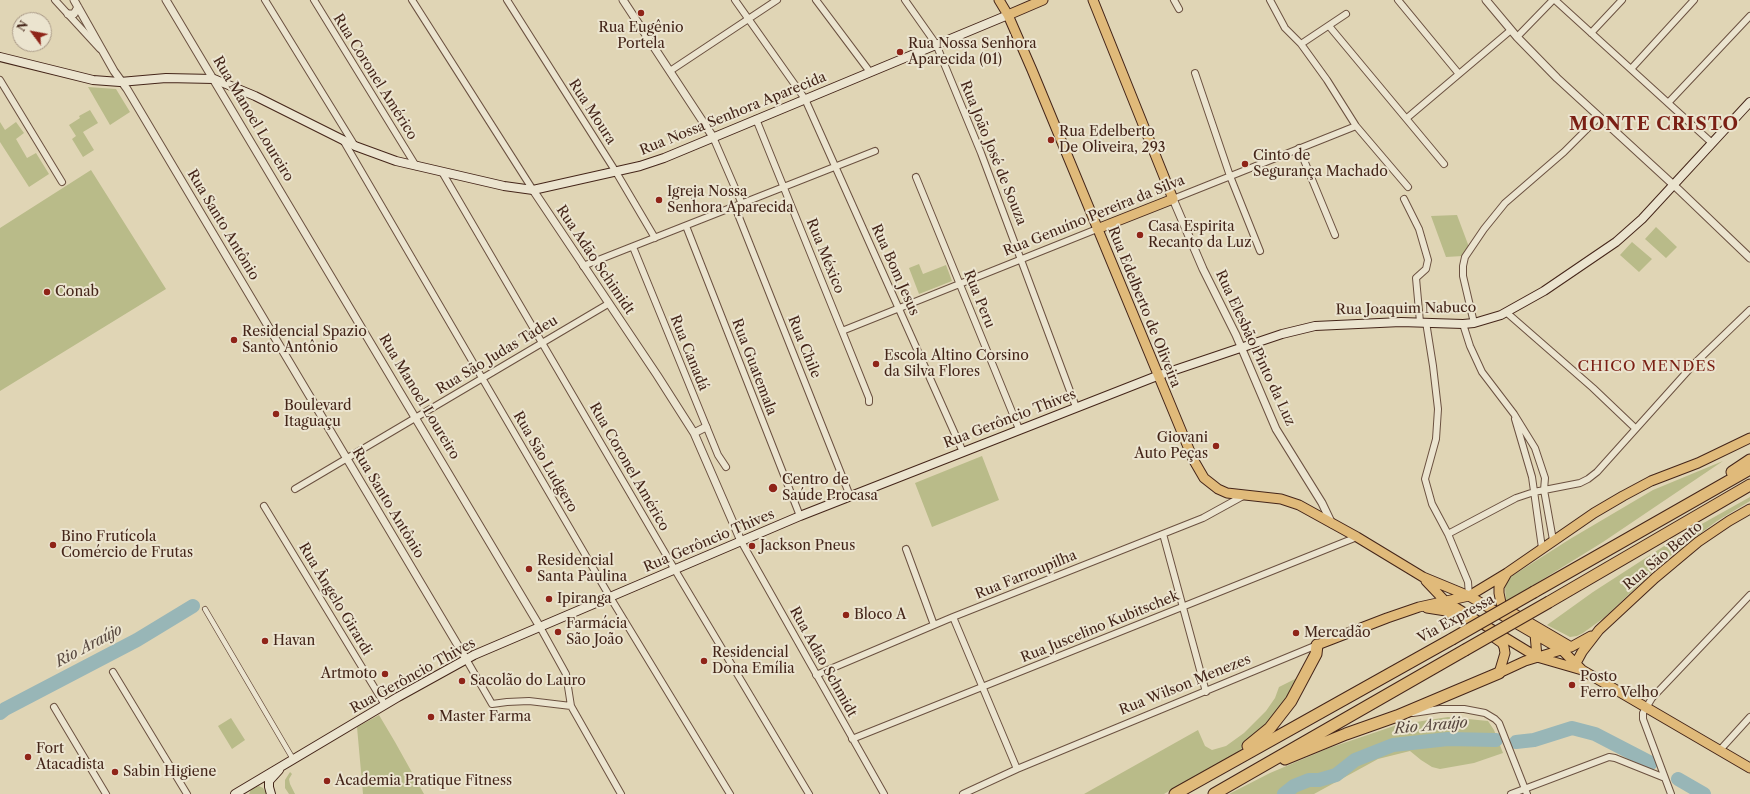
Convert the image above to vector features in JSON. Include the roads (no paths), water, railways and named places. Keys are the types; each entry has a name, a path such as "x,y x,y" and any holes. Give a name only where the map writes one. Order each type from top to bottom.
{"highway":[{"path":"1710,491 1731,472 1750,460"},
{"name":"Via Expressa","path":"1175,794 1452,639 1750,469"},
{"path":"1214,794 1750,485"},
{"path":"1222,767 1265,732 1280,717 1304,679 1316,654 1317,645"},
{"path":"1253,772 1308,751 1346,734 1397,716 1499,673"}],"main road":[{"name":"Rua Edelberto de Oliveira","path":"999,0 1008,15 1157,376 1199,471 1210,484 1227,493 1243,496 1271,497 1291,502 1357,537 1423,577"},
{"path":"1008,15 1043,0"},
{"name":"Rua Elesbão Pinto da Luz","path":"1093,0 1173,199"},
{"name":"Rua Nossa Senhora Aparecida","path":"0,57 93,80 120,82 166,78 214,79 255,96 355,146 396,161 504,186 533,190 616,172 653,162 1008,15"},
{"name":"Rua Joaquim Nabuco","path":"1157,376 1282,334 1321,325 1423,322 1463,324 1489,319 1506,312 1549,288 1616,242 1642,219 1750,102"},
{"name":"Rua Genuíno Pereira da Silva","path":"1097,229 1173,199"},
{"name":"Rua Gerôncio Thives","path":"290,761 466,659 800,516 1157,376"},
{"name":"Rua Wilson Menezes","path":"1317,645 1419,607 1469,596 1507,573 1594,513 1641,487 1698,463 1750,438"},
{"name":"Rua São Bento","path":"1499,673 1586,639 1599,630 1683,553 1729,521 1750,509"},
{"path":"1507,573 1502,581 1499,593 1501,603 1506,609 1566,648 1579,666"},
{"path":"1423,577 1469,596 1535,634 1566,648"},
{"path":"1423,577 1445,601 1537,658 1579,666 1750,768"},
{"name":"Rua Wilson Menezes","path":"1419,607 1432,598 1436,591"},
{"path":"1465,614 1469,596"},
{"path":"1419,607 1437,608 1446,611 1502,643 1504,653 1499,673"},
{"name":"Rua São Bento","path":"1579,666 1582,652 1599,630"},
{"path":"1535,634 1537,658"},
{"path":"235,794 290,761"},
{"path":"270,791 269,781 273,775 290,761"},
{"path":"244,794 250,784 261,782 270,791"}],"street":[{"path":"55,0 88,38 103,51"},
{"name":"Rua Santo Antônio","path":"74,0 120,82 130,96 492,704 529,701 571,706"},
{"name":"Rua Manoel Loureiro","path":"166,0 540,627 566,674 571,706 621,794"},
{"path":"265,0 355,146"},
{"name":"Rua Coronel Américo","path":"314,0 416,166"},
{"name":"Rua Adão Schimidt","path":"412,0 533,190 694,433 742,541"},
{"name":"Rua Moura","path":"507,0 616,172 655,238"},
{"path":"623,0 713,137 742,204"},
{"name":"Rua Bom Jesus","path":"735,0 805,99 963,452"},
{"path":"670,72 777,0"},
{"path":"816,0 870,72"},
{"name":"Rua João José de Souza","path":"905,0 936,44 981,153 1022,259 1076,407"},
{"path":"1174,0 1179,9"},
{"path":"1270,0 1285,28 1300,44 1327,80 1356,126 1408,187"},
{"path":"1398,0 1459,74"},
{"path":"1486,0 1517,37 1557,78 1674,185 1750,258"},
{"path":"1517,37 1554,0 1712,143"},
{"path":"1591,33 1622,0"},
{"path":"1631,69 1694,0"},
{"path":"68,14 74,14 78,7"},
{"path":"1300,44 1330,26 1346,14"},
{"path":"1668,103 1750,16"},
{"path":"1330,26 1444,164"},
{"path":"1407,118 1511,30"},
{"path":"1195,73 1230,176 1260,251"},
{"path":"0,80 62,182"},
{"path":"1474,323 1463,276 1465,258 1484,229 1505,203 1564,152 1599,117"},
{"name":"Rua México","path":"756,119 842,331 869,402"},
{"name":"Rua Genuíno Pereira da Silva","path":"1173,199 1356,126"},
{"name":"Rua São Ludgero","path":"343,140 610,597 730,794"},
{"path":"1299,148 1335,235"},
{"path":"583,266 876,151"},
{"name":"Rua Coronel Américo","path":"442,172 675,570 809,794"},
{"name":"Rua Peru","path":"916,177 1019,429"},
{"name":"Rua Elesbão Pinto da Luz","path":"1173,199 1203,269 1241,347 1276,429 1322,503 1332,524"},
{"path":"1404,199 1419,229 1428,260 1426,269 1416,278 1423,322 1433,366 1438,415 1436,439 1425,479 1432,504 1448,534 1468,582 1469,596"},
{"name":"Rua Chile","path":"735,207 850,496"},
{"name":"Rua Guatemala","path":"686,226 800,516"},
{"name":"Rua Genuíno Pereira da Silva","path":"842,331 1097,229"},
{"name":"Rua Canadá","path":"633,247 718,456 726,467"},
{"name":"Rua São Judas Tadeu","path":"295,489 608,304"},
{"path":"1448,534 1506,502 1534,492 1580,483 1597,472 1634,428 1694,364 1750,310"},
{"path":"1506,312 1593,388 1634,428"},
{"path":"1463,324 1470,346 1482,372 1514,414 1535,448 1545,478 1544,490 1553,540"},
{"path":"1514,414 1525,457 1532,477 1542,548"},
{"path":"694,433 706,427"},
{"name":"Rua Farroupilha","path":"816,675 953,617 1203,518 1243,496"},
{"name":"Rua Ângelo Girardi","path":"264,506 385,705"},
{"path":"1163,534 1206,692"},
{"name":"Rua Juscelino Kubitschek","path":"852,739 1357,537"},
{"name":"Rua Adão Schmidt","path":"742,541 884,794"},
{"path":"906,549 934,625"},
{"path":"1671,794 1643,719 1646,706 1750,595"},
{"path":"204,609 290,761"},
{"path":"953,617 1017,768"},
{"name":"Rua Wilson Menezes","path":"963,794 1017,768 1206,692 1317,645"},
{"path":"113,672 188,794"},
{"path":"54,707 106,794"},
{"path":"1397,716 1454,709 1472,710 1485,713 1499,723 1526,791"},
{"path":"1720,750 1750,717"},
{"path":"1511,794 1526,791 1609,757 1665,778"}],"waterway":[{"name":"Rio Araújo","path":"0,713 137,640 193,606"},
{"name":"Rio Araújo","path":"1516,742 1534,740 1572,728 1595,734 1651,763"},
{"name":"Rio Araújo","path":"1284,794 1294,786 1309,780 1319,780 1336,775 1355,760 1393,745 1448,739 1496,740"},
{"name":"Rio Araújo","path":"1678,779 1704,794"}],"place":[{"name":"Rua Eugênio Portela","path":"641,13"},
{"name":"Rua Nossa Senhora Aparecida (01)","path":"900,52"},
{"name":"Rua Edelberto De Oliveira, 293","path":"1051,140"},
{"name":"Cinto de Segurança Machado","path":"1245,164"},
{"name":"Igreja Nossa Senhora Aparecida","path":"659,200"},
{"name":"Casa Espirita Recanto da Luz","path":"1140,235"},
{"name":"Conab","path":"47,292"},
{"name":"Residencial Spazio Santo Antônio","path":"234,340"},
{"name":"Escola Altino Corsino da Silva Flores","path":"876,364"},
{"name":"Boulevard Itaguaçu","path":"276,414"},
{"name":"Giovani Auto Peças","path":"1216,446"},
{"name":"Centro de Saúde Procasa","path":"773,488"},
{"name":"Bino Frutícola Comércio de Frutas","path":"53,545"},
{"name":"Jackson Pneus","path":"752,546"},
{"name":"Residencial Santa Paulina","path":"529,569"},
{"name":"Ipiranga","path":"549,599"},
{"name":"Bloco A","path":"846,615"},
{"name":"Farmácia São João","path":"558,632"},
{"name":"Mercadão","path":"1296,633"},
{"name":"Havan","path":"265,641"},
{"name":"Residencial Dona Emília","path":"704,661"},
{"name":"Artmoto","path":"385,674"},
{"name":"Sacolão do Lauro","path":"462,681"},
{"name":"Posto Ferro Velho","path":"1572,685"},
{"name":"Master Farma","path":"431,717"},
{"name":"Fort Atacadista","path":"28,757"},
{"name":"Sabin Higiene","path":"115,772"},
{"name":"Academia Pratique Fitness","path":"327,781"}],"district":[{"name":"MONTE CRISTO","path":"1654,125"},
{"name":"CHICO MENDES","path":"1647,367"}]}
